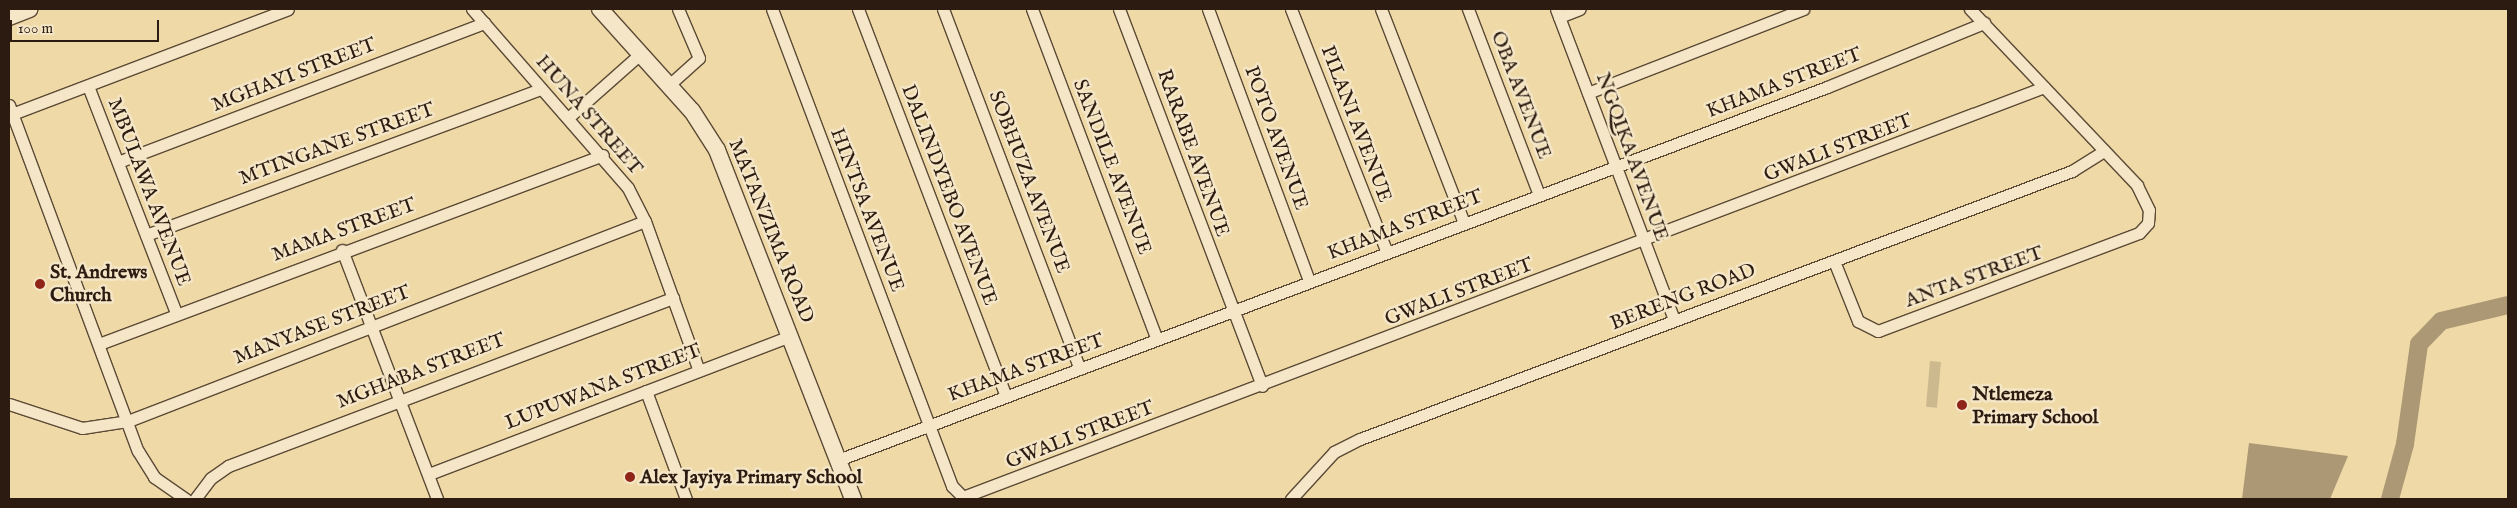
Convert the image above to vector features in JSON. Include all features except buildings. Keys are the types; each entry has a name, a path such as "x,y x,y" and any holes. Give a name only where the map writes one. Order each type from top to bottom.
{"street":[{"path":"186,499 149,470 128,421 11,110 88,86 288,9"},
{"name":"HUNA STREET","path":"472,9 541,89 603,155 645,221 699,370"},
{"name":"MATANZIMA ROAD","path":"600,9 669,85 717,150 853,499"},
{"path":"669,85 699,58 678,9"},
{"name":"HINTSA AVENUE","path":"772,9 928,424"},
{"name":"DALINDYEBO AVENUE","path":"858,9 1005,394"},
{"name":"SOBHUZA AVENUE","path":"943,9 1080,369"},
{"name":"SANDILE AVENUE","path":"1032,9 1156,339"},
{"name":"RARABE AVENUE","path":"1119,9 1262,386"},
{"name":"POTO AVENUE","path":"1208,9 1309,281"},
{"name":"PILANI AVENUE","path":"1291,9 1387,253"},
{"path":"1380,9 1464,223"},
{"name":"OBA AVENUE","path":"1468,9 1539,195"},
{"path":"1558,13 1580,9"},
{"path":"1588,93 1803,9"},
{"path":"1970,9 2104,151"},
{"name":"NGQIKA AVENUE","path":"1558,13 1643,242 1674,319"},
{"name":"MGHAYI STREET","path":"118,162 484,23"},
{"name":"KHAMA STREET","path":"838,460 1005,394 1080,369 1615,167 1984,24"},
{"path":"568,118 641,53"},
{"name":"MBULAWA AVENUE","path":"88,86 176,313"},
{"name":"GWALI STREET","path":"928,424 955,493 968,497 1643,242 2044,87"},
{"name":"MTINGANE STREET","path":"146,235 541,89"},
{"name":"ANTA STREET","path":"1834,261 1858,321 1878,331 2139,233 2148,223 2149,210 2137,186 2104,151"},
{"name":"BERENG ROAD","path":"1291,499 1343,446 1674,319 2072,171 2104,151"},
{"name":"MAMA STREET","path":"99,344 342,250 603,155"},
{"name":"MANYASE STREET","path":"9,404 82,428 128,421 645,221"},
{"path":"342,250 437,499"},
{"name":"MGHABA STREET","path":"195,499 211,478 228,466 399,398 673,298"},
{"name":"LUPUWANA STREET","path":"429,474 791,336"},
{"path":"646,391 686,499"}],"shaded area":[{"path":"1930,361 1941,362 1937,408 1926,407"},
{"path":"2249,443 2348,456 2330,499 2242,499"}],"waterway":[{"path":"2390,499 2405,444 2419,344 2441,321 2508,305"}],"place":[{"name":"St. Andrews Church","path":"40,284"},
{"name":"Ntlemeza Primary School","path":"1962,405"},
{"name":"Alex Jayiya Primary School","path":"630,477"}]}
